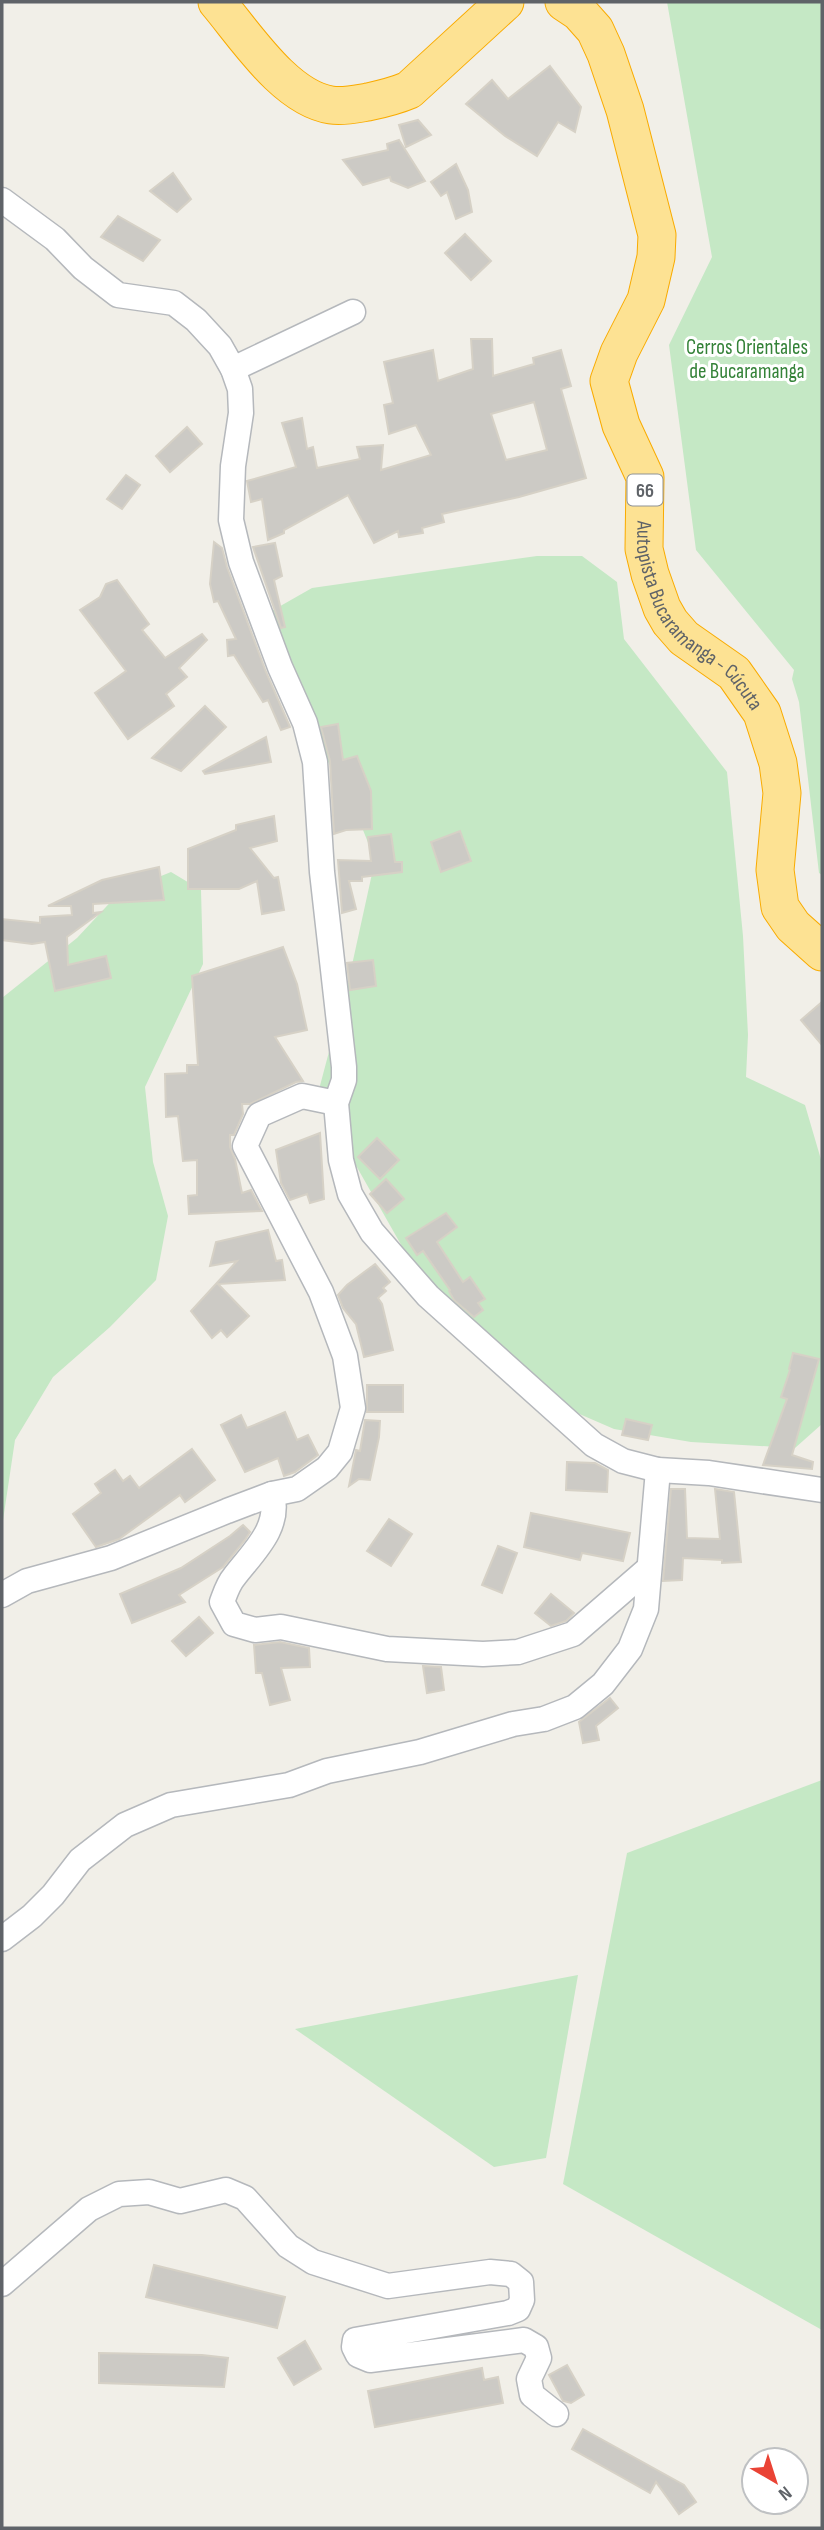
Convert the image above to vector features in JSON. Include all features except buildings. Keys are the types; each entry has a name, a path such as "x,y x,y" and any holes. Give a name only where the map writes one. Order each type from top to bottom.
{"highway":[{"path":"218,2 272,66 298,90 324,103 345,106 397,96 409,90 505,2"},
{"name":"Autopista Bucaramanga - Cúcuta","path":"564,2 579,12 595,30 606,54 625,110 657,235 656,257 646,300 619,353 609,381 621,425 645,477 644,549 650,574 670,622 684,638 734,673 762,713 778,764 782,793 775,870 780,908 793,926 822,952"}],"street":[{"path":"2,200 55,239 83,268 118,295 174,303 196,320 220,346 233,369 240,389 241,413 233,466 232,520 241,562 280,667 305,723 315,762 323,872 344,1067 344,1080 337,1103 341,1160 350,1194 372,1231 428,1296 594,1445 623,1461 658,1470 709,1473 822,1490"},
{"path":"233,369 353,312"},
{"path":"2,1595 27,1581 111,1559 272,1494 297,1489 327,1468 340,1452 353,1408 345,1356 321,1292 245,1146 260,1115 302,1096 337,1103"},
{"path":"2,1939 53,1895 80,1860 125,1825 171,1805 289,1785 327,1771 420,1752 575,1707 603,1684 630,1649 646,1609 658,1470"},
{"path":"272,1494 276,1508 272,1523 257,1549 232,1580 222,1602 234,1624 255,1630 281,1627 387,1649 482,1654 518,1652 573,1634 648,1569"},
{"path":"2,2284 89,2209 119,2194 149,2192 180,2201 226,2190 246,2198 288,2246 313,2262 388,2286 490,2272 511,2274 521,2282 522,2300 519,2309 355,2340 354,2347 358,2355 370,2360 524,2340 536,2347 539,2358 529,2379 532,2395 556,2414"}],"green space":[{"name":"Cerros Orientales de Bucaramanga","path":"667,2 822,2 822,875 819,873 799,702 792,679 794,670 696,550 669,345 712,257"},
{"path":"537,556 582,556 617,582 624,639 727,772 743,936 748,1035 746,1077 805,1105 822,1163 822,1424 795,1448 691,1442 614,1429 524,1390 416,1271 317,1097 352,965 375,860 355,810 313,735 261,617 312,588"},
{"path":"171,872 201,890 203,964 145,1087 153,1162 168,1216 156,1280 110,1327 53,1377 15,1440 2,1527 2,998 77,938 119,893"},
{"path":"822,1780 822,2330 563,2184 627,1853"},
{"path":"578,1975 546,2158 494,2167 295,2029"}]}
